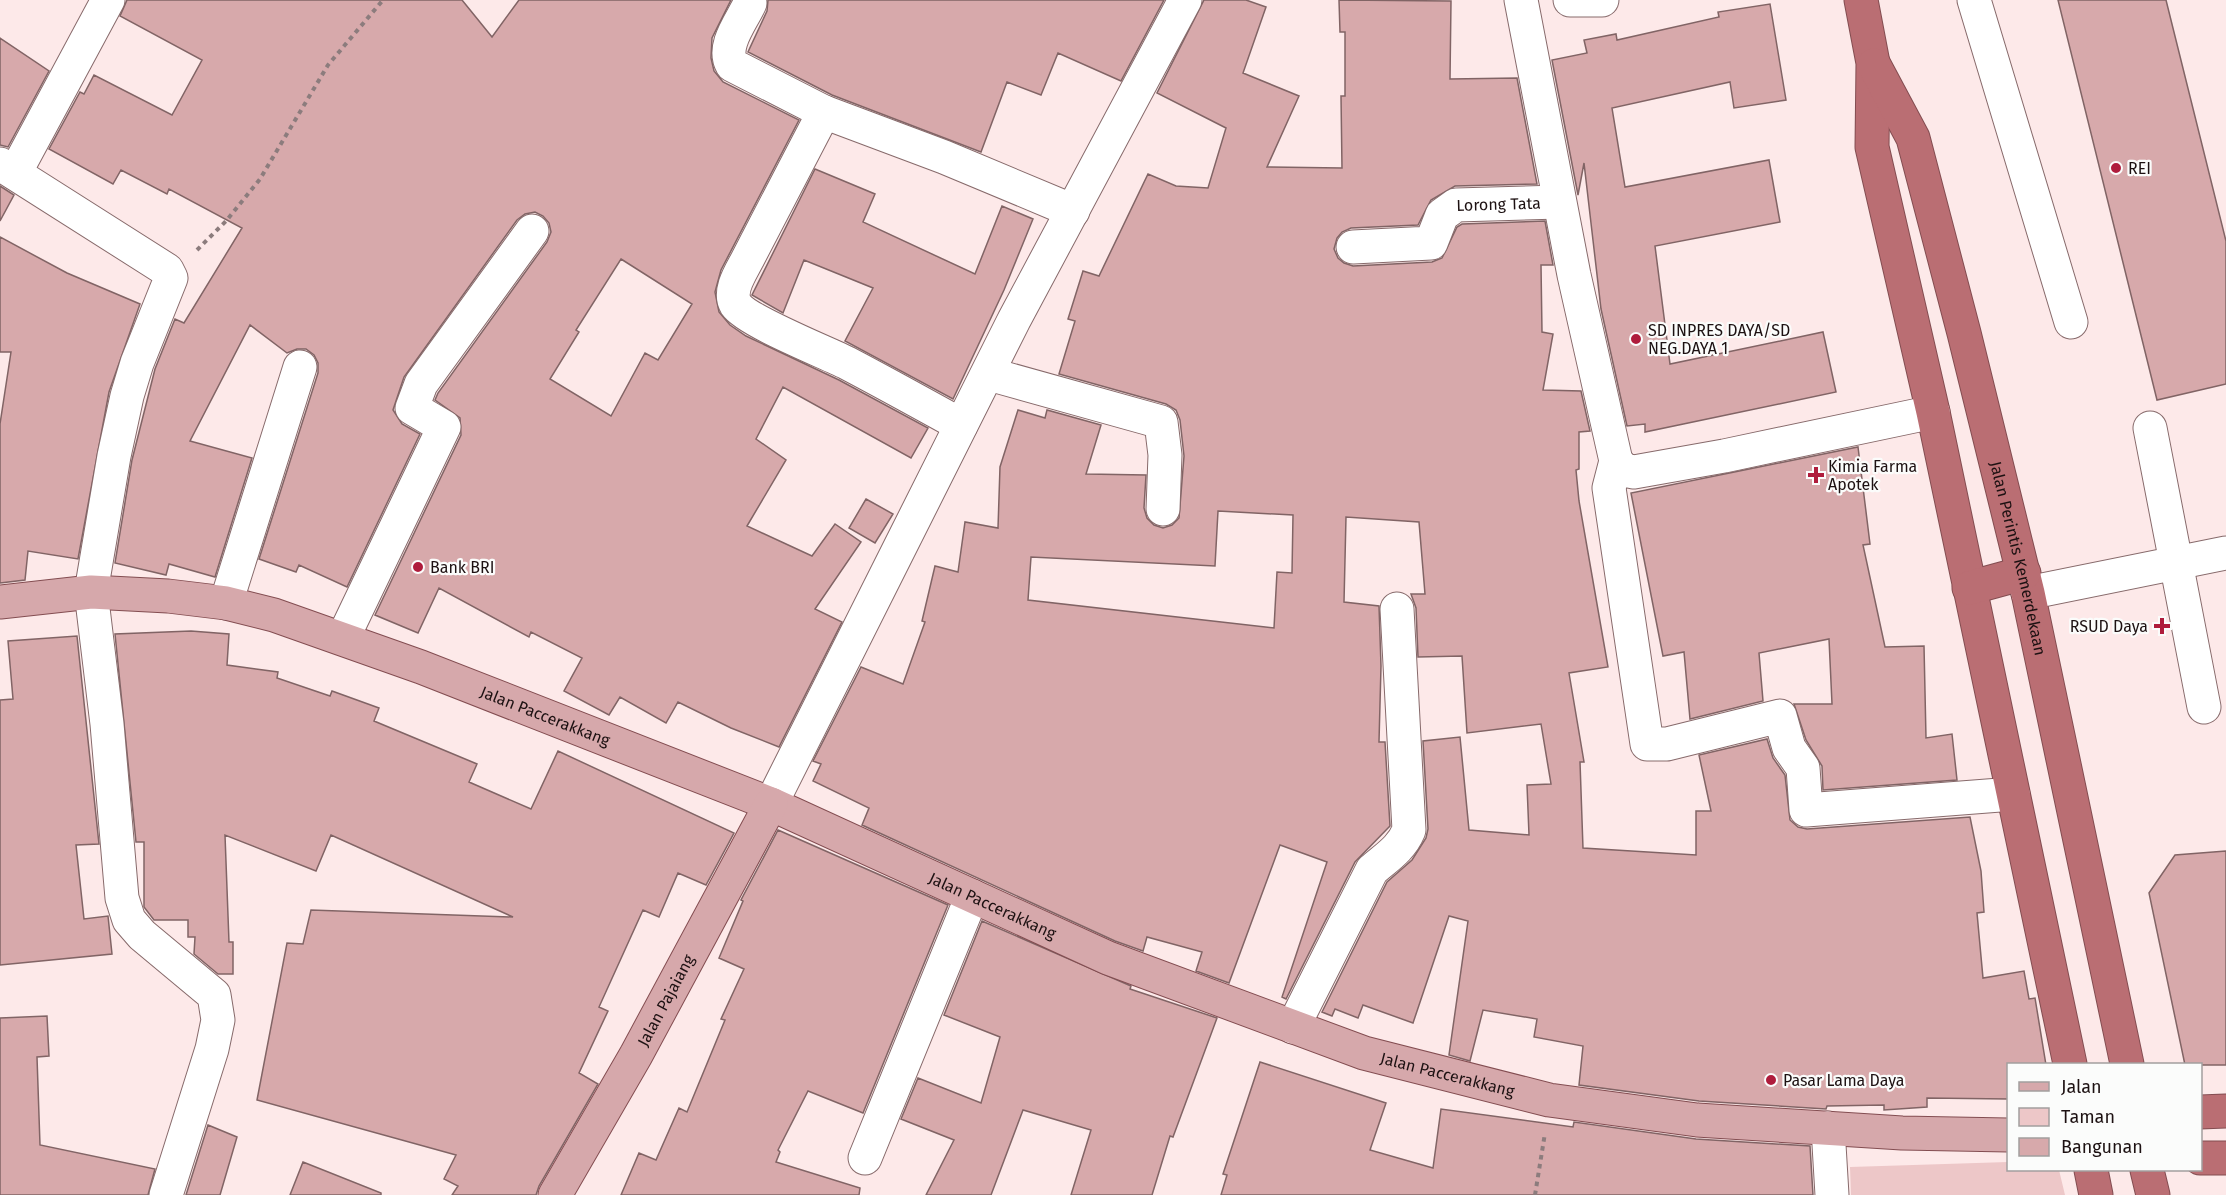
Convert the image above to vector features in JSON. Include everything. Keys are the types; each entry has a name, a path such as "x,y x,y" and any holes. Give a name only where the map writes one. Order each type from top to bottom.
{"highway":[{"name":"Jalan Perintis Kemerdekaan","path":"1861,0 1873,63 1872,147 1933,412 2070,1063"},
{"name":"Jalan Perintis Kemerdekaan","path":"1873,63 1913,138 2026,583 2127,1063"},
{"path":"1970,588 2026,583"},
{"path":"2202,1112 2226,1111"},
{"path":"2202,1158 2226,1158"},
{"path":"2091,1171 2096,1195"},
{"path":"2147,1171 2152,1195"}],"main road":[{"name":"Jalan Paccerakkang","path":"0,602 91,592 168,596 226,603 274,615 343,638 771,804 910,865 1108,958 1364,1053 1550,1100 1696,1120 2007,1135"},
{"name":"Jalan Pajaiang","path":"555,1195 636,1055 771,804"}],"street":[{"path":"108,0 8,168 167,270 171,281 147,335 127,396 114,456 91,592 107,724 122,898 129,920 142,935 214,995 218,1020 212,1048 166,1195"},
{"path":"771,804 961,425 989,374 1014,320 1185,0"},
{"path":"1521,0 1559,202 1616,461 1609,488 1647,744 1667,744 1780,716 1789,748 1803,768 1806,810 2013,794"},
{"path":"1570,0 1602,0"},
{"path":"1974,0 2071,322"},
{"path":"750,3 730,46 729,56 732,65 824,112 944,157 1073,211"},
{"path":"824,112 736,282 737,307 961,425"},
{"name":"Lorong Tata","path":"1353,247 1431,243 1442,215 1456,205 1559,202"},
{"path":"343,638 444,427 412,408 421,384 532,231"},
{"path":"226,603 300,367"},
{"path":"989,374 1161,422 1165,455 1163,509"},
{"path":"1616,461 1624,470 1634,472 1933,412"},
{"path":"2150,428 2204,707"},
{"path":"2026,583 2177,564 2226,554"},
{"path":"1293,1027 1372,870 1398,848 1409,830 1397,609"},
{"path":"865,1158 972,896"},
{"path":"1828,1128 1832,1195"}],"path":[{"path":"170,275 226,221 260,179 328,65 383,0"},
{"path":"1536,1195 1550,1100"}],"green space":[{"path":"2007,1162 2007,1171 2059,1171 2065,1195 1851,1195 1850,1167"}],"building":[{"path":"127,0 462,0 492,37 519,0 731,0 712,38 711,58 714,71 723,82 799,120 721,270 715,292 719,312 730,325 746,336 839,380 928,428 911,458 783,387 756,439 786,460 747,526 812,556 835,524 861,542 815,609 842,622 779,747 731,728 678,702 666,723 620,697 609,715 564,691 582,658 531,632 529,637 439,588 418,633 375,615 461,435 460,418 435,400 547,242 551,232 549,223 535,212 525,214 517,220 404,377 393,410 402,424 420,434 347,587 299,565 296,572 259,559 318,373 318,363 314,355 306,349 297,349 287,353 250,325 190,441 252,458 215,577 169,564 166,575 115,563 132,460 155,369 175,319 184,323 242,228 169,189 167,194 121,170 113,184 49,149 80,92 84,94 94,75 172,115 202,60 120,16","holes":["621,259 692,304 658,360 645,353 611,416 550,379 579,332 576,330"]},
{"path":"768,0 1164,0 1121,81 1058,53 1041,95 1007,82 981,152 832,95 748,52 767,11"},
{"path":"1204,0 1246,0 1266,7 1243,73 1299,96 1267,167 1342,168 1341,96 1345,96 1345,32 1340,32 1339,0 1451,1 1450,79 1517,78 1537,184 1455,186 1431,200 1418,225 1351,228 1342,232 1337,238 1334,249 1338,258 1353,266 1432,262 1442,258 1457,227 1462,224 1545,221 1553,265 1541,265 1542,332 1553,334 1543,390 1581,391 1590,431 1579,432 1579,469 1576,470 1579,501 1608,667 1569,673 1584,762 1580,762 1583,848 1696,855 1696,811 1711,811 1699,755 1767,739 1773,758 1785,775 1790,820 1798,827 1807,829 1970,817 1981,871 1984,912 1977,913 1983,978 2024,971 2029,999 2035,998 2046,1063 2007,1063 2007,1099 1927,1098 1927,1107 1884,1110 1884,1105 1827,1106 1826,1109 1699,1101 1579,1085 1583,1046 1534,1037 1537,1019 1483,1010 1470,1061 1449,1055 1468,921 1449,916 1413,1023 1363,1005 1358,1018 1335,1009 1332,1016 1322,1012 1387,882 1412,860 1426,838 1428,829 1423,741 1460,737 1469,830 1529,835 1527,785 1551,784 1541,724 1467,733 1462,656 1418,657 1416,608 1411,594 1425,594 1419,522 1346,517 1344,602 1379,606 1381,666 1379,742 1385,742 1390,826 1355,862 1286,999 1282,997 1327,862 1280,845 1229,983 1196,971 1202,952 1147,937 1143,951 1115,941 862,825 869,808 813,781 821,764 813,761 861,667 903,684 925,622 922,621 935,566 958,572 965,522 998,528 1000,467 1018,410 1045,418 1047,410 1101,425 1086,474 1146,475 1144,508 1147,518 1154,525 1163,528 1172,525 1179,518 1184,456 1180,420 1176,410 1166,404 1059,374 1075,321 1068,319 1083,271 1099,276 1148,174 1176,186 1208,188 1226,128 1157,93","holes":["1218,511 1293,515 1292,573 1277,572 1274,628 1028,600 1031,557 1215,566"]},
{"path":"2058,0 2166,0 2226,241 2226,384 2157,400"},
{"path":"1770,4 1786,100 1734,108 1730,82 1612,108 1625,187 1769,160 1780,222 1655,246 1670,364 1823,332 1836,392 1645,432 1645,424 1627,426 1601,309 1584,163 1578,195 1552,60 1587,53 1584,40 1616,34 1617,40 1719,17 1718,12"},
{"path":"0,38 49,71 8,147 0,145"},
{"path":"815,169 875,194 863,222 975,274 1002,206 1033,219 1004,290 953,399 845,341 873,288 804,260 783,313 752,295"},
{"path":"0,186 14,195 0,221"},
{"path":"0,237 67,273 140,304 109,392 78,559 28,551 25,580 0,583 0,424 11,352 0,352"},
{"path":"1858,447 1870,544 1863,545 1885,647 1924,646 1926,738 1952,734 1957,780 1823,790 1822,766 1806,740 1794,704 1832,704 1829,639 1759,653 1763,701 1690,719 1684,652 1663,656 1631,493"},
{"path":"866,499 893,514 875,543 849,528"},
{"path":"191,631 229,634 227,665 278,672 277,678 330,696 332,691 379,708 374,721 477,764 469,782 531,809 558,751 734,833 706,885 678,873 659,917 643,910 599,1007 608,1011 579,1073 598,1084 536,1195 452,1195 458,1186 444,1179 456,1155 257,1100 287,943 303,944 311,910 513,917 331,835 316,871 225,835 229,942 233,942 233,974 218,974 194,954 195,937 188,937 188,920 154,920 144,907 144,842 136,842 115,634"},
{"path":"77,636 99,844 76,845 84,919 108,916 112,954 0,965 0,700 13,699 8,641"},
{"path":"778,830 948,905 863,1113 808,1091 778,1150 780,1152 776,1162 860,1188 859,1195 621,1195 639,1153 656,1160 679,1108 687,1112 725,1020 721,1019 744,969 719,958 743,901 741,900"},
{"path":"2226,851 2226,1065 2185,1063 2149,893 2175,855"},
{"path":"982,921 1131,986 1130,989 1217,1018 1173,1137 1170,1136 1152,1195 1071,1195 1091,1130 1023,1110 991,1195 926,1195 954,1140 901,1119 918,1078 981,1103 1000,1037 944,1015"},
{"path":"47,1016 49,1056 37,1057 40,1145 155,1169 148,1195 0,1195 0,1018"},
{"path":"1260,1062 1386,1103 1370,1150 1433,1168 1441,1109 1573,1127 1574,1122 1696,1139 1810,1146 1813,1195 1221,1195 1227,1175 1223,1174"},
{"path":"208,1125 237,1137 220,1195 186,1195"},
{"path":"303,1162 381,1193 381,1195 290,1195"}],"place":[{"name":"REI","path":"2116,168"},
{"name":"SD INPRES DAYA/SD NEG.DAYA 1","path":"1636,339"},
{"name":"Kimia Farma Apotek","path":"1816,475"},
{"name":"Bank BRI","path":"418,567"},
{"name":"RSUD Daya","path":"2162,626"},
{"name":"Pasar Lama Daya","path":"1771,1080"}]}
